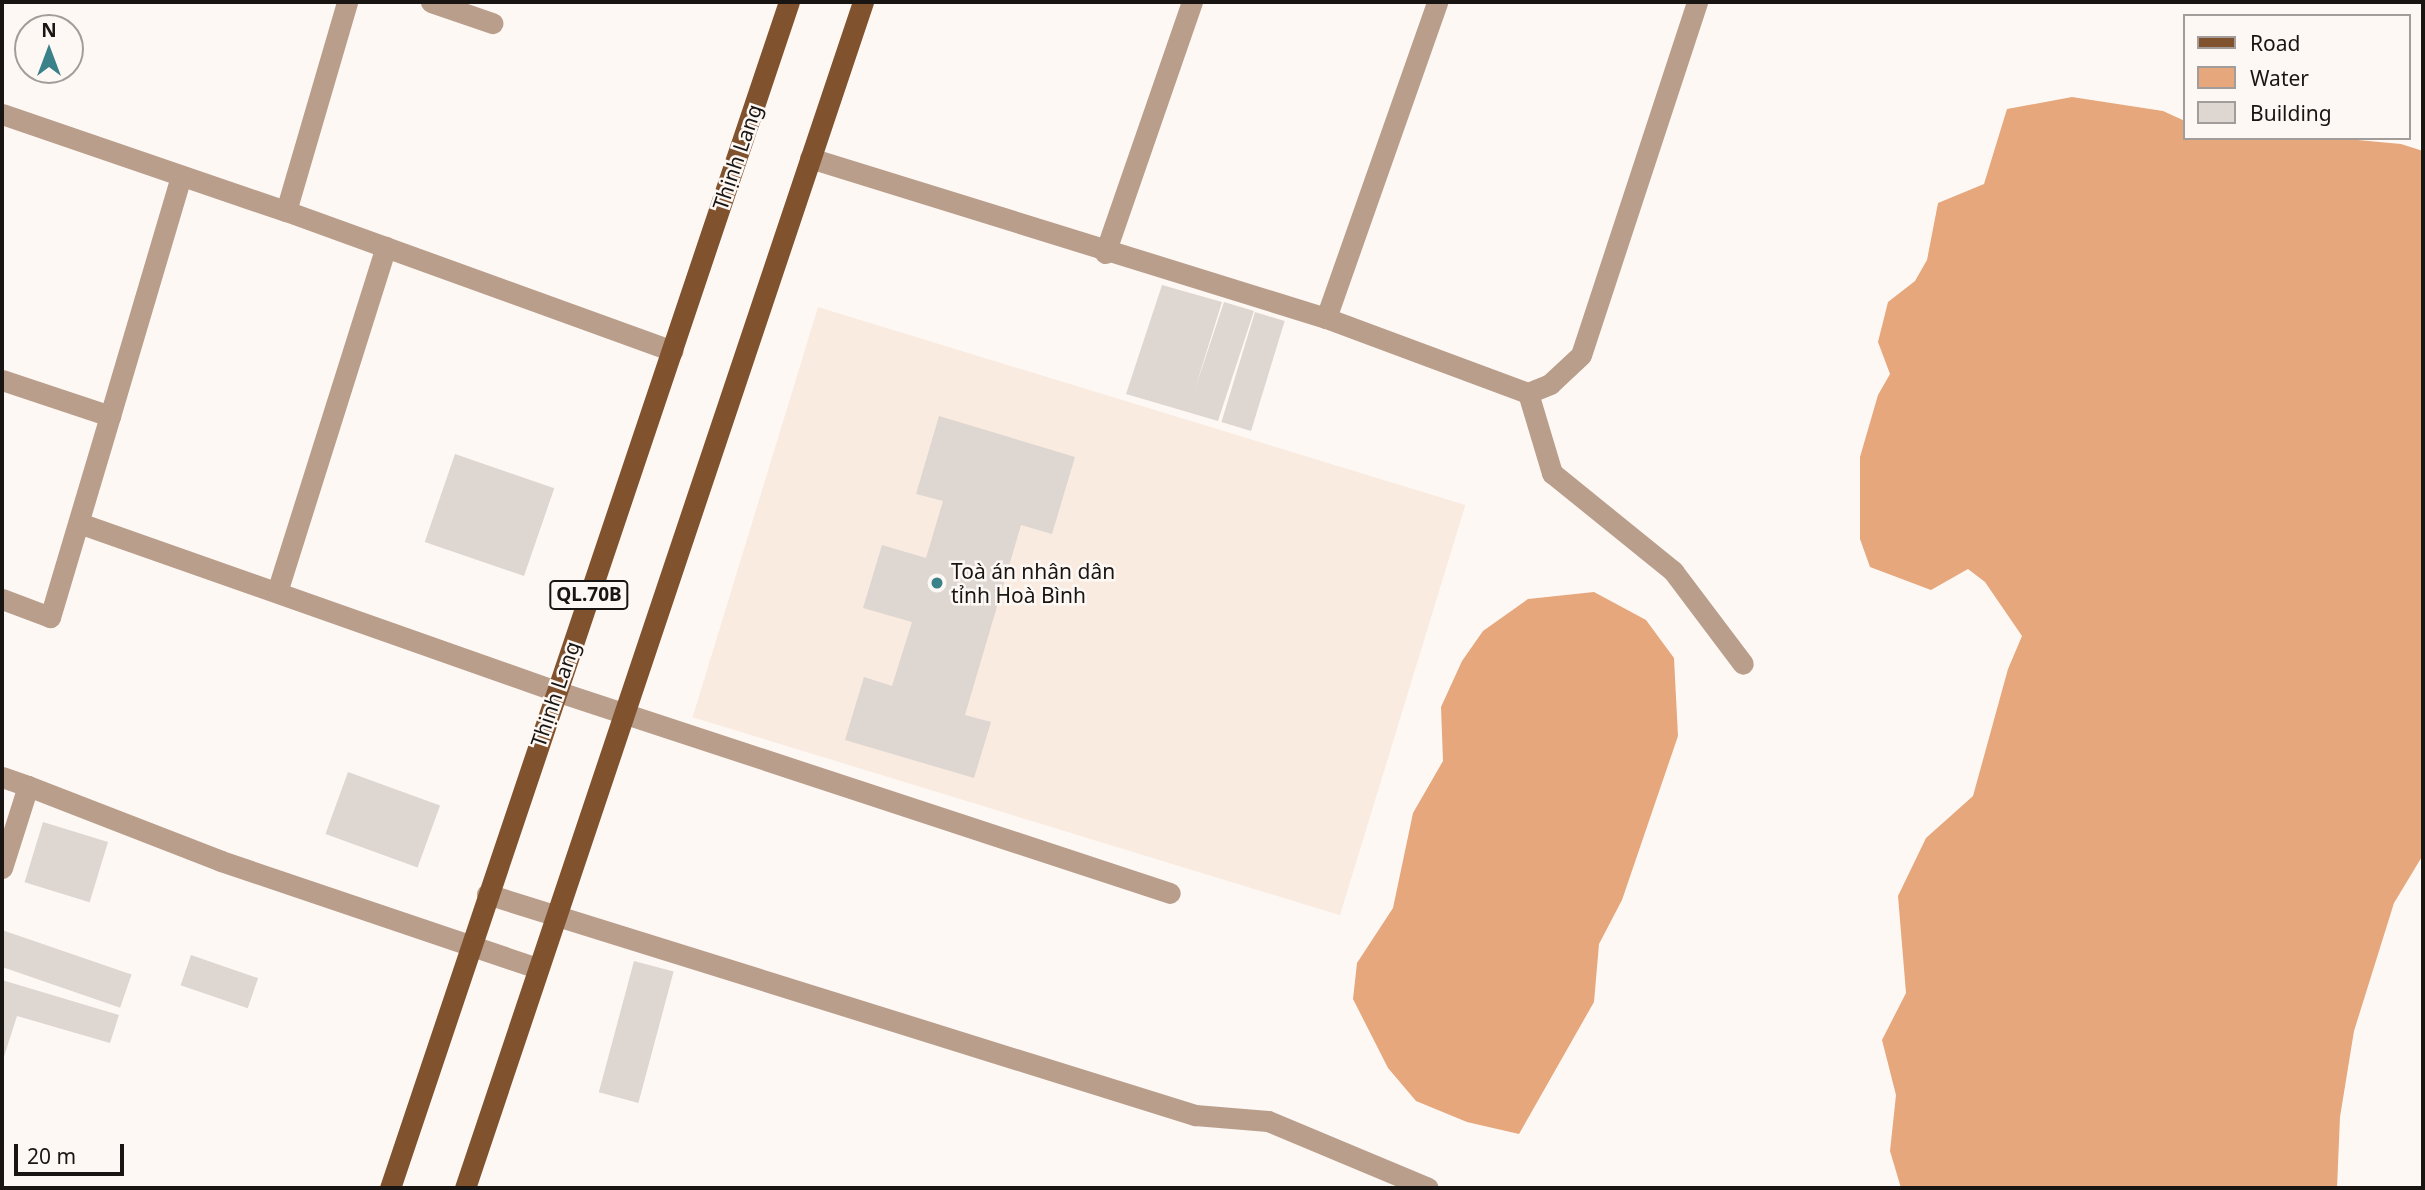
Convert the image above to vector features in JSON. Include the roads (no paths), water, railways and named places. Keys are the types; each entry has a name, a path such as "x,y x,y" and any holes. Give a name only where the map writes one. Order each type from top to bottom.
{"main road":[{"name":"Thịnh Lang","path":"390,1188 789,2"},
{"name":"QL.70B","path":"465,1188 863,2"}],"street":[{"path":"286,211 347,2"},
{"path":"430,2 492,23"},
{"path":"1105,253 1192,2"},
{"path":"1326,318 1437,2"},
{"path":"810,158 1105,253 1326,318 1528,393 1550,384 1581,355 1697,2"},
{"path":"2,114 286,211 672,351"},
{"path":"2,599 50,617 181,176"},
{"path":"277,592 386,247"},
{"path":"2,380 110,416"},
{"path":"1528,393 1552,473 1673,572 1743,664"},
{"path":"79,523 556,691 1170,893"},
{"path":"2,777 221,861 538,968"},
{"path":"2,868 28,786"},
{"path":"487,894 1195,1115 1268,1121 1428,1188"}],"water":[{"path":"2072,97 2163,111 2184,121 2184,140 2358,140 2401,144 2423,151 2423,855 2394,903 2354,1031 2340,1117 2337,1188 1901,1188 1890,1151 1896,1095 1882,1040 1906,993 1898,896 1926,838 1973,796 2008,669 2022,636 1985,582 1968,569 1931,590 1870,567 1860,539 1860,457 1878,395 1890,374 1878,342 1888,302 1915,281 1927,260 1938,203 1984,184 2007,109"},
{"path":"1594,592 1646,620 1674,658 1678,736 1622,900 1599,944 1594,1002 1519,1134 1467,1122 1416,1101 1388,1068 1353,999 1357,963 1393,908 1413,813 1443,761 1441,707 1462,661 1483,631 1528,599"}],"place":[{"name":"Toà án nhân dân tỉnh Hoà Bình","path":"937,583"}]}
